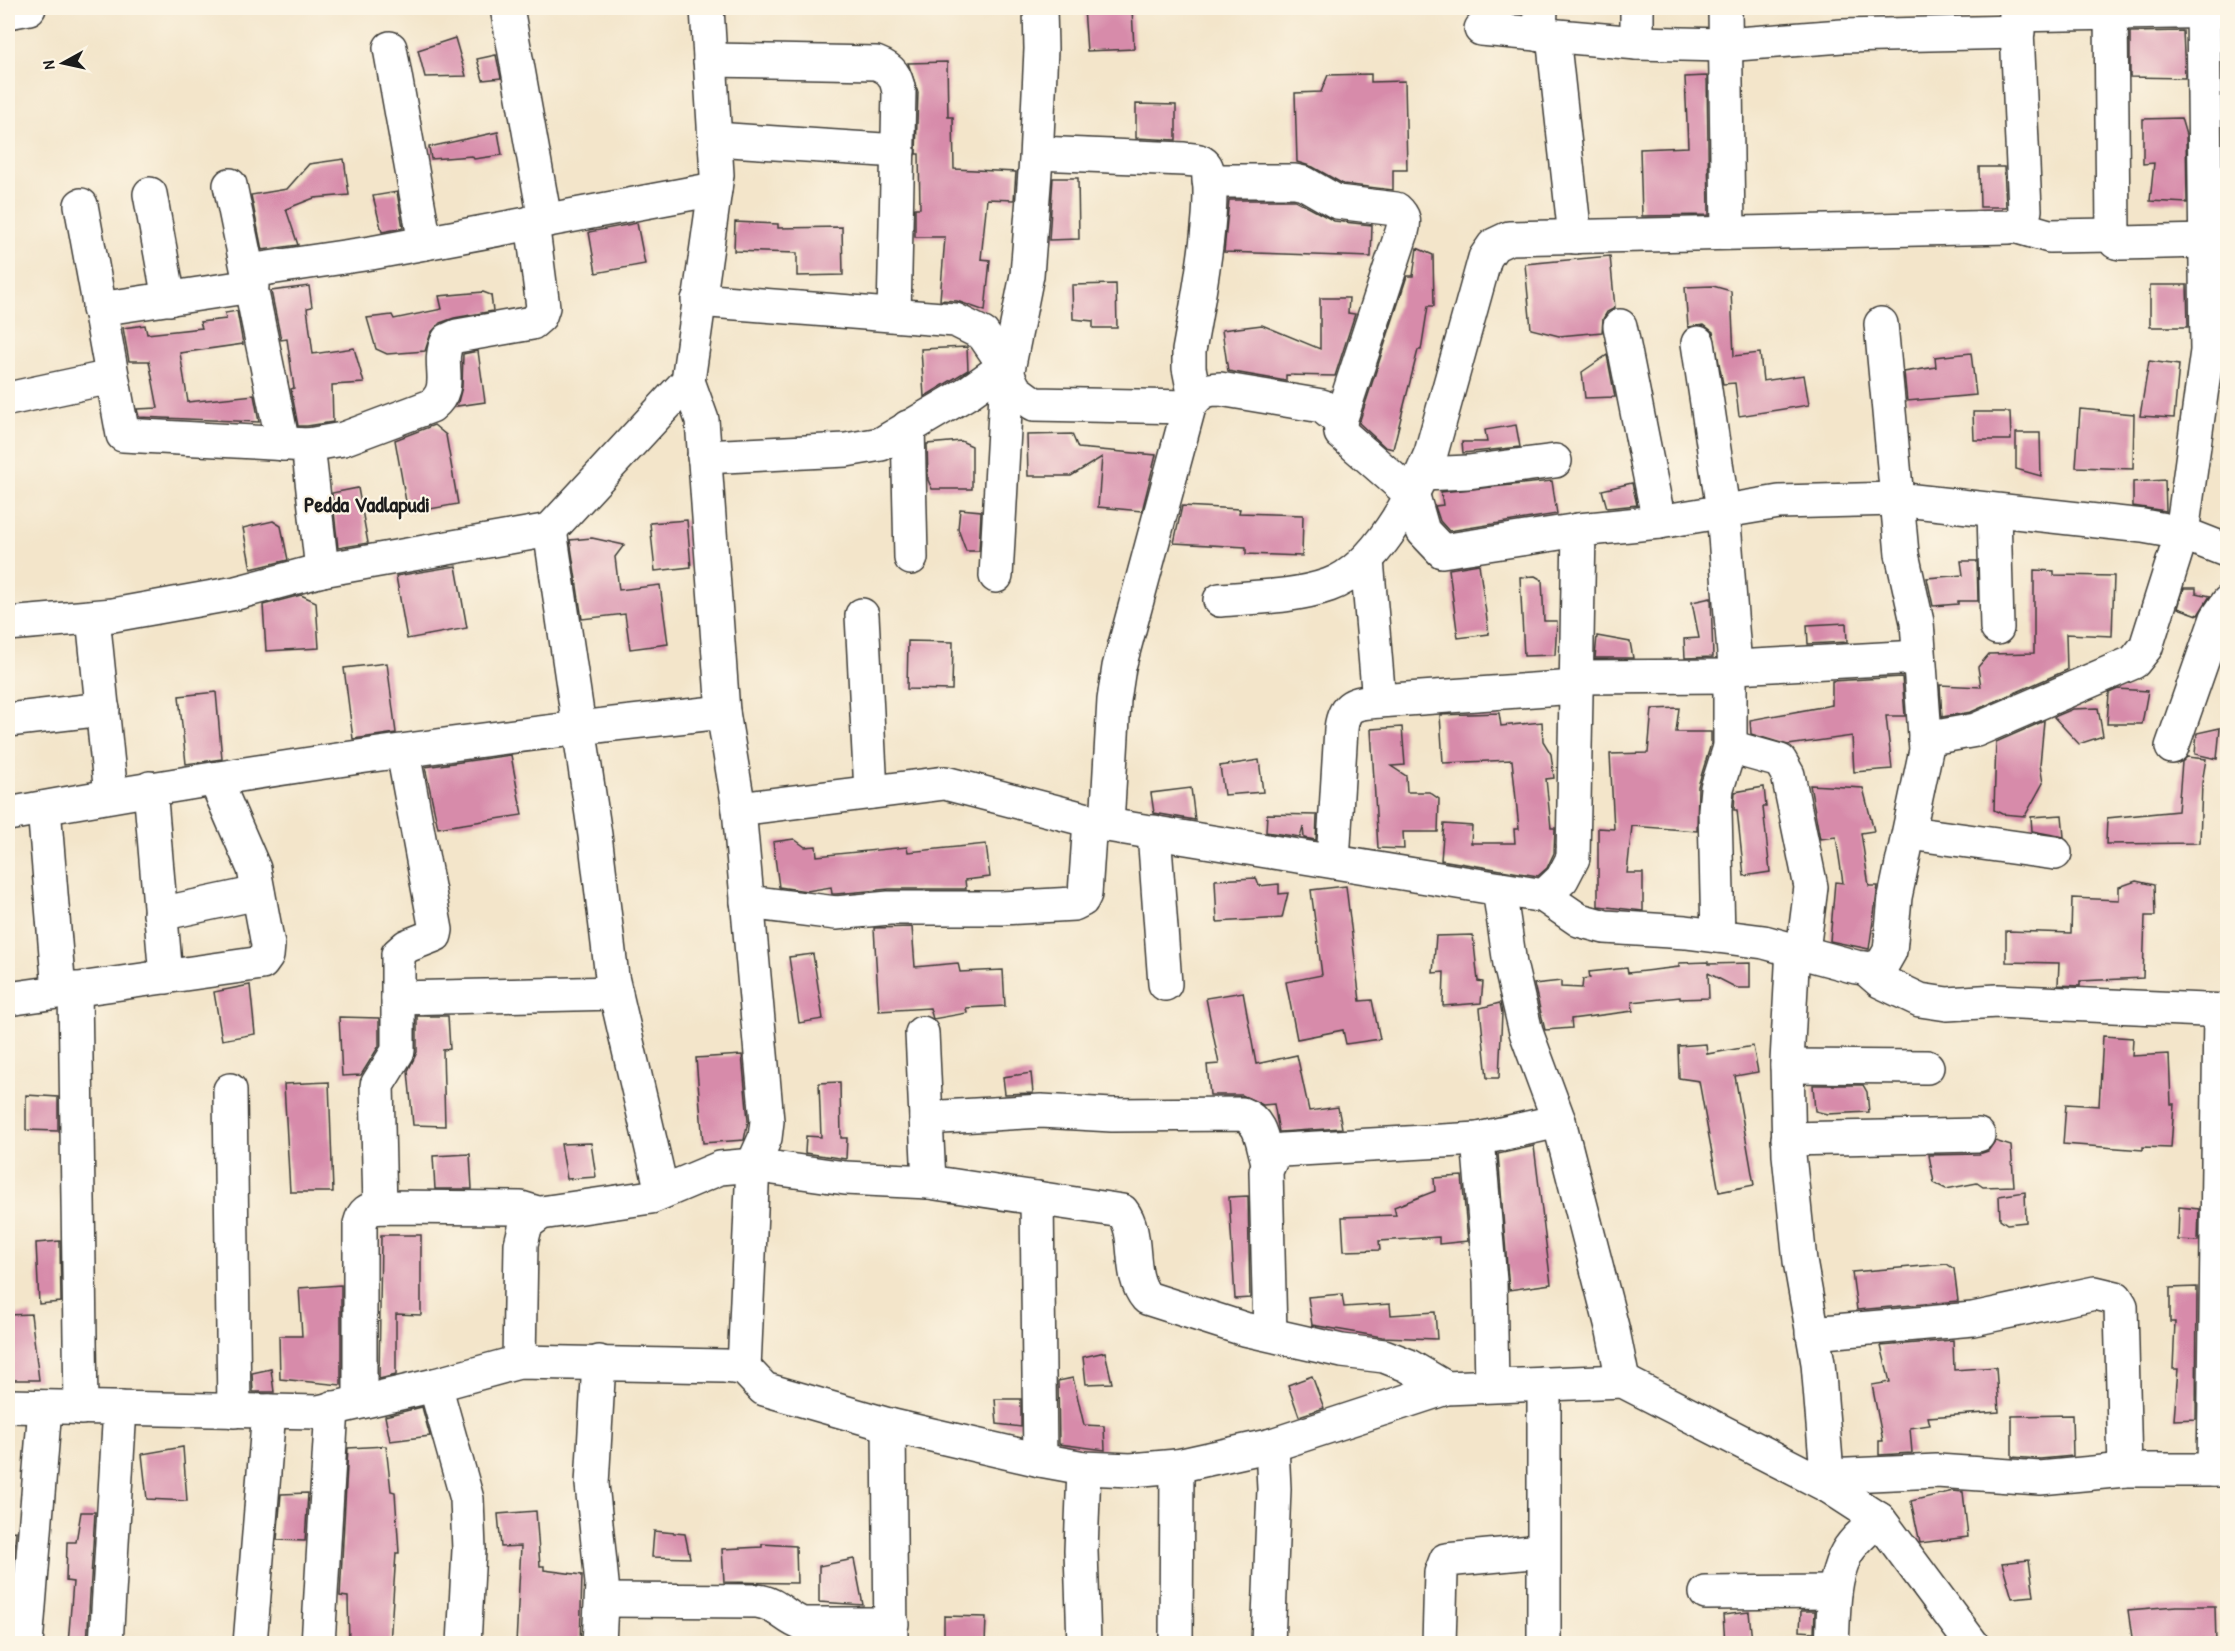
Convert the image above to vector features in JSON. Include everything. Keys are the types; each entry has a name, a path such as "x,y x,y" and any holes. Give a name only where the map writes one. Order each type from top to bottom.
{"street":[{"path":"8,12 29,8"},
{"path":"81,205 123,435 295,445 343,439 431,406 440,399 444,391 443,355 448,340 458,336 532,323 540,316 543,307 539,221 507,8"},
{"path":"707,8 715,139 715,189 688,381 702,420 723,712 740,809 767,1121 765,1138 753,1165 744,1368"},
{"path":"996,576 1006,371 1027,275 1037,153 1041,49 1040,8"},
{"path":"1637,8 1637,43"},
{"path":"1725,8 1728,232"},
{"path":"1481,29 1544,26 1637,43 1724,45 1842,22 2016,18 2111,11 2211,10 2213,252 2207,351 2182,533 2146,647 2134,662 1976,730 1924,739"},
{"path":"2111,11 2113,236 2116,242 2121,243 2213,252"},
{"path":"2014,226 2022,223 2025,210 2016,18"},
{"path":"1544,26 1575,237"},
{"path":"390,48 425,243"},
{"path":"710,60 876,63 890,68 897,80 899,92 894,315"},
{"path":"715,139 898,150"},
{"path":"1037,153 1198,161 1205,165 1209,181 1206,253 1189,351 1192,402"},
{"path":"1209,181 1304,183 1337,201 1396,209 1402,214 1404,223 1402,232 1340,421 1341,433 1418,485 1468,472 1555,461"},
{"path":"230,185 250,279 295,445 322,570"},
{"path":"99,309 169,299 250,279 425,243 715,189"},
{"path":"150,194 169,299"},
{"path":"1220,600 1315,589 1332,584 1366,560 1418,485 1431,453 1485,258 1494,245 1509,238 2014,226 2049,236 2113,236"},
{"path":"698,300 955,320 983,333 1015,390 1034,404 1192,402"},
{"path":"740,809 945,783 1099,822 1544,896 1579,920 1605,927 1718,936 1798,950 1865,968 1882,965 1890,951 1896,897 1926,750 1915,604 1902,554 1881,324"},
{"path":"1620,326 1659,522"},
{"path":"1698,343 1723,510 1733,672 1730,747 1717,788 1715,810 1718,936"},
{"path":"704,457 863,449 881,444 1006,371"},
{"path":"8,399 111,377"},
{"path":"8,624 113,615 236,592 322,570 550,530 688,381"},
{"path":"747,902 836,913 889,908 1002,908 1074,904 1082,900 1086,894 1099,822 1119,667 1192,402 1198,393 1209,389 1220,389 1322,406 1340,421"},
{"path":"908,427 912,558"},
{"path":"1418,485 1423,531 1442,551 1579,530 1659,522 1779,502 1896,499 2144,526 2182,533 2226,557"},
{"path":"1994,511 1997,628"},
{"path":"550,530 616,993 662,1192"},
{"path":"1544,896 1562,879 1572,858 1579,530"},
{"path":"1366,560 1379,700"},
{"path":"2172,747 2217,618 2228,602"},
{"path":"862,615 871,792"},
{"path":"93,616 111,795"},
{"path":"1333,861 1343,716 1357,703 1576,682 1919,657"},
{"path":"8,720 103,709"},
{"path":"8,814 150,788 577,727 723,712"},
{"path":"1730,747 1780,761 1788,775 1811,887 1798,950 1787,1066 1788,1139 1800,1262 1818,1363 1827,1481"},
{"path":"380,1207 377,1085 398,1051 398,962 401,949 429,939 435,935 436,930 403,752"},
{"path":"8,999 262,963 267,956 268,945 254,869 215,779"},
{"path":"150,788 166,977"},
{"path":"44,807 67,990 81,1408"},
{"path":"1154,832 1165,984"},
{"path":"1910,833 2055,853"},
{"path":"1499,889 1510,964 1526,1032 1559,1121 1613,1331 1623,1381"},
{"path":"160,914 258,893"},
{"path":"1827,1481 1937,1471 2040,1478 2125,1470 2221,1470 2224,1011 1997,1001 1947,1004 1920,1000 1880,981 1865,968"},
{"path":"398,998 616,993"},
{"path":"922,1033 929,1182"},
{"path":"1787,1066 1927,1067"},
{"path":"230,1090 234,1410"},
{"path":"926,1118 1041,1111 1112,1114 1242,1114 1252,1118 1257,1124 1268,1162 1270,1334"},
{"path":"1268,1162 1282,1150 1478,1139 1559,1121"},
{"path":"1788,1139 1978,1135"},
{"path":"1478,1139 1490,1281 1492,1385"},
{"path":"526,1224 540,1214 651,1197 720,1168 753,1165 845,1178 929,1182 1122,1211 1129,1219 1135,1279 1147,1298 1270,1334 1342,1351 1384,1356 1407,1365 1446,1389"},
{"path":"1038,1198 1040,1460"},
{"path":"318,1644 346,1405 360,1224 363,1214 370,1208 380,1207 521,1208 534,1212 526,1224 521,1244 519,1362"},
{"path":"1812,1333 1973,1319 2096,1293 2116,1298 2121,1306 2125,1470"},
{"path":"8,1406 318,1412 435,1385 519,1362 599,1362 744,1368 764,1389 889,1425 1040,1460 1084,1468 1131,1470 1177,1466 1272,1444 1446,1389 1492,1385 1623,1381 1827,1481 1879,1519 1972,1644"},
{"path":"599,1362 592,1484 602,1600 599,1644"},
{"path":"1544,1384 1542,1551 1544,1644"},
{"path":"435,1385 467,1499 469,1550 464,1644"},
{"path":"26,1644 45,1407"},
{"path":"106,1644 120,1408"},
{"path":"250,1644 268,1411"},
{"path":"602,1600 758,1601 775,1605 796,1622 803,1624 892,1634 889,1425"},
{"path":"1268,1644 1274,1488 1272,1444"},
{"path":"1176,1644 1177,1466"},
{"path":"1084,1468 1081,1551 1084,1644"},
{"path":"1832,1644 1835,1592 1844,1557 1855,1542 1879,1519"},
{"path":"1439,1644 1441,1573 1446,1560 1542,1551"},
{"path":"1706,1593 1835,1592"}],"building":[{"path":"1084,8 1132,8 1134,49 1087,51"},
{"path":"2183,31 2185,78 2130,77 2130,32"},
{"path":"2222,34 2228,34 2228,80 2223,79"},
{"path":"455,38 466,76 425,77 418,50"},
{"path":"496,55 501,78 483,80 477,59"},
{"path":"947,62 948,117 953,117 954,169 1016,172 1014,200 987,199 981,259 990,260 985,311 957,301 940,300 945,237 915,237 915,208 920,208 919,154 916,154 918,92 908,63"},
{"path":"1371,74 1371,82 1405,81 1407,170 1393,170 1393,190 1343,184 1313,167 1297,162 1295,93 1321,92 1328,75"},
{"path":"1707,76 1709,215 1642,216 1640,149 1688,147 1685,77"},
{"path":"1136,104 1176,105 1176,140 1136,138"},
{"path":"2181,118 2186,135 2187,203 2150,201 2154,163 2143,164 2143,119"},
{"path":"498,132 502,155 474,159 472,156 431,159 429,147"},
{"path":"344,159 349,195 314,198 286,209 298,245 262,250 251,195 287,189 309,164"},
{"path":"1979,167 2004,167 2006,207 1980,207"},
{"path":"2224,175 2228,175 2228,214 2224,214"},
{"path":"1053,178 1078,178 1079,239 1049,240"},
{"path":"397,192 403,228 382,232 373,196"},
{"path":"1229,200 1295,200 1334,221 1372,225 1371,257 1224,252"},
{"path":"735,222 778,224 778,228 842,227 843,275 797,276 797,253 734,251"},
{"path":"637,223 645,264 596,273 589,232"},
{"path":"1417,248 1433,255 1434,306 1428,306 1421,350 1418,350 1393,449 1385,447 1359,423 1407,276 1413,276"},
{"path":"1610,256 1615,308 1607,312 1603,319 1602,332 1559,336 1531,329 1525,264"},
{"path":"1116,284 1117,328 1093,328 1093,321 1073,319 1072,285"},
{"path":"2150,285 2187,285 2188,327 2150,327"},
{"path":"309,286 312,307 307,308 313,354 354,348 364,383 332,385 333,422 298,426 291,389 294,388 287,339 281,340 271,291"},
{"path":"1713,286 1731,291 1734,356 1760,353 1763,381 1804,375 1809,405 1739,416 1735,383 1723,384 1713,332 1704,325 1688,327 1685,287"},
{"path":"483,292 491,295 493,311 440,323 431,333 425,351 387,354 376,349 367,318 392,315 394,319 442,309 439,296"},
{"path":"1320,298 1349,298 1348,313 1355,314 1335,376 1286,375 1286,381 1228,371 1222,330 1262,325 1320,349"},
{"path":"237,311 243,344 180,353 188,402 254,395 259,422 139,417 137,409 158,408 149,361 129,361 123,328 145,325 147,334 202,328 200,322 226,319 225,313"},
{"path":"967,347 968,370 924,397 921,349"},
{"path":"478,351 485,402 457,406 462,387 463,354"},
{"path":"1971,353 1976,395 1907,401 1904,372 1936,367 1935,357"},
{"path":"1607,355 1615,397 1585,398 1582,372"},
{"path":"2149,361 2179,365 2174,418 2140,416"},
{"path":"2080,409 2134,414 2133,469 2076,467"},
{"path":"1973,412 2010,412 2011,440 1974,440"},
{"path":"434,425 446,435 458,504 408,513 395,440"},
{"path":"1516,425 1520,447 1463,453 1462,442 1487,442 1485,430"},
{"path":"2016,433 2040,433 2041,476 2016,469"},
{"path":"1072,434 1078,448 1156,455 1142,511 1098,507 1102,457 1071,476 1028,476 1027,435"},
{"path":"961,441 972,446 972,489 932,489 928,480 927,444"},
{"path":"2165,480 2166,511 2133,506 2133,482"},
{"path":"1552,481 1557,514 1449,531 1440,521 1435,506 1443,505 1441,492"},
{"path":"1632,483 1637,505 1607,508 1602,490"},
{"path":"358,488 368,543 338,548 332,493"},
{"path":"1182,506 1240,509 1239,513 1303,515 1302,556 1246,554 1246,547 1174,543"},
{"path":"960,509 981,511 979,551 966,551 958,529"},
{"path":"687,520 691,567 655,571 650,523"},
{"path":"273,521 281,526 288,560 251,569 243,528"},
{"path":"592,538 624,545 615,557 619,590 660,585 668,644 630,649 625,614 582,619 570,540"},
{"path":"1961,561 1977,561 1978,601 1958,601 1958,604 1933,606 1927,578 1963,575"},
{"path":"1479,564 1489,634 1458,638 1449,569"},
{"path":"456,566 467,628 407,639 396,576"},
{"path":"2034,570 2054,571 2054,575 2114,576 2112,636 2066,634 2067,670 1971,712 1942,717 1940,685 1981,687 1978,667 1989,654 2034,653"},
{"path":"1535,576 1542,580 1544,621 1557,621 1555,655 1524,656 1520,577"},
{"path":"2184,588 2196,588 2196,593 2210,596 2198,615 2178,608"},
{"path":"301,595 316,602 319,648 266,651 263,605"},
{"path":"1711,598 1713,657 1685,658 1684,639 1699,638 1692,602"},
{"path":"1846,623 1847,642 1808,644 1807,625"},
{"path":"1597,636 1630,642 1633,658 1595,658"},
{"path":"908,641 953,642 952,690 907,689"},
{"path":"387,663 396,733 353,739 344,668"},
{"path":"1902,677 1905,716 1886,716 1892,769 1854,772 1852,736 1788,745 1751,734 1750,720 1832,705 1832,681"},
{"path":"2118,689 2148,691 2142,724 2107,724 2109,693"},
{"path":"216,692 222,759 186,764 179,696"},
{"path":"1679,708 1676,732 1711,732 1711,744 1698,786 1697,831 1632,826 1627,873 1643,873 1643,911 1598,906 1598,828 1614,829 1610,754 1648,753 1652,709"},
{"path":"2098,708 2103,736 2079,744 2054,717 2073,709"},
{"path":"1499,713 1501,726 1542,722 1543,741 1551,754 1554,778 1546,779 1551,828 1555,828 1554,853 1547,868 1538,876 1441,860 1444,824 1472,826 1471,843 1515,843 1514,829 1519,829 1512,760 1443,763 1440,715"},
{"path":"2044,721 2040,765 2043,783 2025,816 2002,814 1994,810 1996,742"},
{"path":"1402,727 1405,765 1391,766 1406,776 1407,792 1429,792 1439,799 1438,832 1403,832 1404,849 1378,848 1371,729"},
{"path":"2220,728 2217,759 2195,754 2197,733"},
{"path":"511,755 522,815 438,828 425,767"},
{"path":"2187,757 2206,759 2202,783 2200,843 2106,844 2107,818 2178,811 2182,762"},
{"path":"1259,760 1263,792 1224,795 1220,766"},
{"path":"1810,785 1863,788 1874,831 1861,833 1869,886 1878,886 1869,949 1830,941 1835,882 1843,883 1836,837 1820,839"},
{"path":"1764,787 1766,807 1763,807 1770,872 1744,876 1737,810 1734,810 1735,792"},
{"path":"1191,788 1195,820 1154,813 1151,793"},
{"path":"1267,814 1317,815 1316,840 1304,838 1303,827 1300,837 1266,832"},
{"path":"2062,815 2064,837 2032,831 2031,817"},
{"path":"794,839 805,847 816,846 817,856 907,847 908,852 986,844 990,877 965,880 966,889 889,889 832,894 831,887 807,891 779,887 773,842"},
{"path":"1256,878 1259,886 1279,884 1279,894 1288,893 1282,918 1217,922 1215,880"},
{"path":"2136,881 2154,885 2155,916 2145,916 2143,978 2080,981 2080,986 2058,985 2059,963 2006,962 2006,931 2071,933 2072,898 2119,900 2119,887"},
{"path":"1346,886 1360,1001 1372,1000 1380,1039 1346,1044 1343,1030 1297,1039 1286,982 1322,975 1311,890"},
{"path":"912,927 915,967 958,963 960,972 1003,970 1005,1006 966,1008 967,1013 933,1019 930,1008 879,1011 874,928"},
{"path":"1473,935 1478,981 1483,982 1481,1003 1443,1006 1444,972 1433,973 1436,936"},
{"path":"813,954 823,1019 799,1023 789,957"},
{"path":"1708,962 1708,964 1750,963 1750,988 1737,988 1708,973 1709,998 1680,999 1680,997 1632,1002 1633,1011 1571,1019 1572,1028 1545,1030 1534,984 1561,981 1561,987 1582,988 1583,979 1590,978 1589,972 1627,968 1628,973 1679,967 1679,963"},
{"path":"250,985 255,1034 222,1040 214,992"},
{"path":"1243,992 1256,1064 1297,1055 1309,1111 1338,1107 1342,1128 1279,1132 1274,1104 1263,1105 1242,1095 1210,1095 1207,1065 1219,1064 1206,998"},
{"path":"1500,1003 1502,1013 1499,1078 1487,1078 1480,1008"},
{"path":"417,1016 448,1016 450,1049 443,1050 445,1126 413,1125 408,1071 417,1052"},
{"path":"339,1017 379,1018 379,1046 361,1075 342,1076"},
{"path":"2103,1036 2133,1038 2132,1056 2169,1054 2171,1104 2174,1104 2171,1148 2143,1147 2143,1150 2063,1144 2066,1104 2099,1106"},
{"path":"1706,1044 1707,1054 1753,1046 1758,1072 1735,1076 1754,1185 1719,1192 1699,1081 1679,1078 1678,1046"},
{"path":"742,1055 748,1121 744,1140 703,1143 696,1058"},
{"path":"1031,1073 1033,1093 1005,1094 1003,1077"},
{"path":"329,1082 333,1192 290,1192 284,1084"},
{"path":"840,1082 841,1138 847,1138 846,1159 805,1153 806,1136 821,1137 819,1083"},
{"path":"1813,1085 1863,1085 1867,1092 1869,1112 1827,1114 1815,1111"},
{"path":"26,1095 58,1097 58,1131 26,1130"},
{"path":"1995,1141 2011,1146 2014,1186 1983,1187 1977,1183 1946,1189 1934,1183 1929,1155 1979,1154 1988,1151"},
{"path":"591,1143 596,1177 567,1179 561,1144"},
{"path":"1534,1146 1551,1284 1509,1290 1498,1154"},
{"path":"470,1154 472,1189 435,1189 433,1156"},
{"path":"1462,1176 1468,1241 1439,1244 1439,1237 1379,1241 1380,1250 1344,1251 1342,1217 1396,1215 1394,1207 1435,1191 1434,1178"},
{"path":"2025,1192 2026,1222 2007,1224 2000,1219 1999,1196"},
{"path":"1248,1196 1250,1298 1235,1299 1229,1197"},
{"path":"2179,1207 2199,1209 2198,1241 2178,1240"},
{"path":"381,1235 421,1235 421,1315 396,1314 396,1375 379,1379"},
{"path":"60,1241 61,1302 39,1304 36,1243"},
{"path":"1947,1264 1954,1269 1958,1301 1857,1310 1852,1272"},
{"path":"341,1285 341,1385 280,1379 279,1336 302,1336 299,1288"},
{"path":"2197,1287 2196,1419 2174,1420 2178,1369 2173,1369 2175,1322 2170,1322 2170,1288"},
{"path":"1342,1294 1344,1307 1390,1304 1391,1315 1435,1312 1437,1339 1382,1337 1312,1325 1308,1297"},
{"path":"31,1314 39,1380 8,1380 8,1315"},
{"path":"1953,1340 1954,1370 1996,1367 1999,1412 1928,1417 1930,1425 1910,1428 1912,1453 1879,1455 1879,1441 1883,1441 1872,1385 1890,1382 1881,1346"},
{"path":"1105,1352 1112,1383 1086,1384 1083,1357"},
{"path":"271,1369 274,1392 253,1392 252,1373"},
{"path":"1312,1376 1324,1408 1299,1416 1288,1385"},
{"path":"1073,1378 1084,1425 1104,1426 1105,1450 1059,1444 1058,1381"},
{"path":"995,1399 1021,1399 1021,1427 997,1424"},
{"path":"422,1407 430,1436 390,1441 385,1416"},
{"path":"2072,1415 2073,1456 2040,1459 2012,1457 2012,1416"},
{"path":"386,1446 391,1491 395,1492 399,1553 396,1553 390,1644 349,1644 348,1597 340,1596 348,1448"},
{"path":"183,1447 187,1501 147,1499 142,1454"},
{"path":"1953,1491 1963,1492 1968,1537 1920,1543 1911,1501"},
{"path":"308,1493 305,1541 277,1540 281,1494"},
{"path":"536,1511 540,1566 544,1566 544,1570 582,1575 580,1644 516,1644 521,1546 501,1547 498,1514"},
{"path":"81,1512 95,1512 87,1644 68,1644 73,1582 66,1581 67,1542 76,1542"},
{"path":"16,1531 12,1580 8,1579 8,1532"},
{"path":"654,1531 685,1534 690,1558 652,1557"},
{"path":"762,1544 796,1546 797,1583 724,1582 722,1549 762,1547"},
{"path":"854,1559 863,1605 819,1602 819,1566"},
{"path":"2029,1560 2034,1596 2012,1598 2002,1563"},
{"path":"2215,1606 2216,1644 2133,1644 2128,1610"},
{"path":"1801,1611 1815,1611 1814,1632 1800,1631"},
{"path":"1749,1612 1752,1641 1725,1643 1723,1615"},
{"path":"944,1616 986,1617 985,1644 944,1644"}],"district":[{"name":"Pedda Vadlapudi","path":"367,504"}]}
